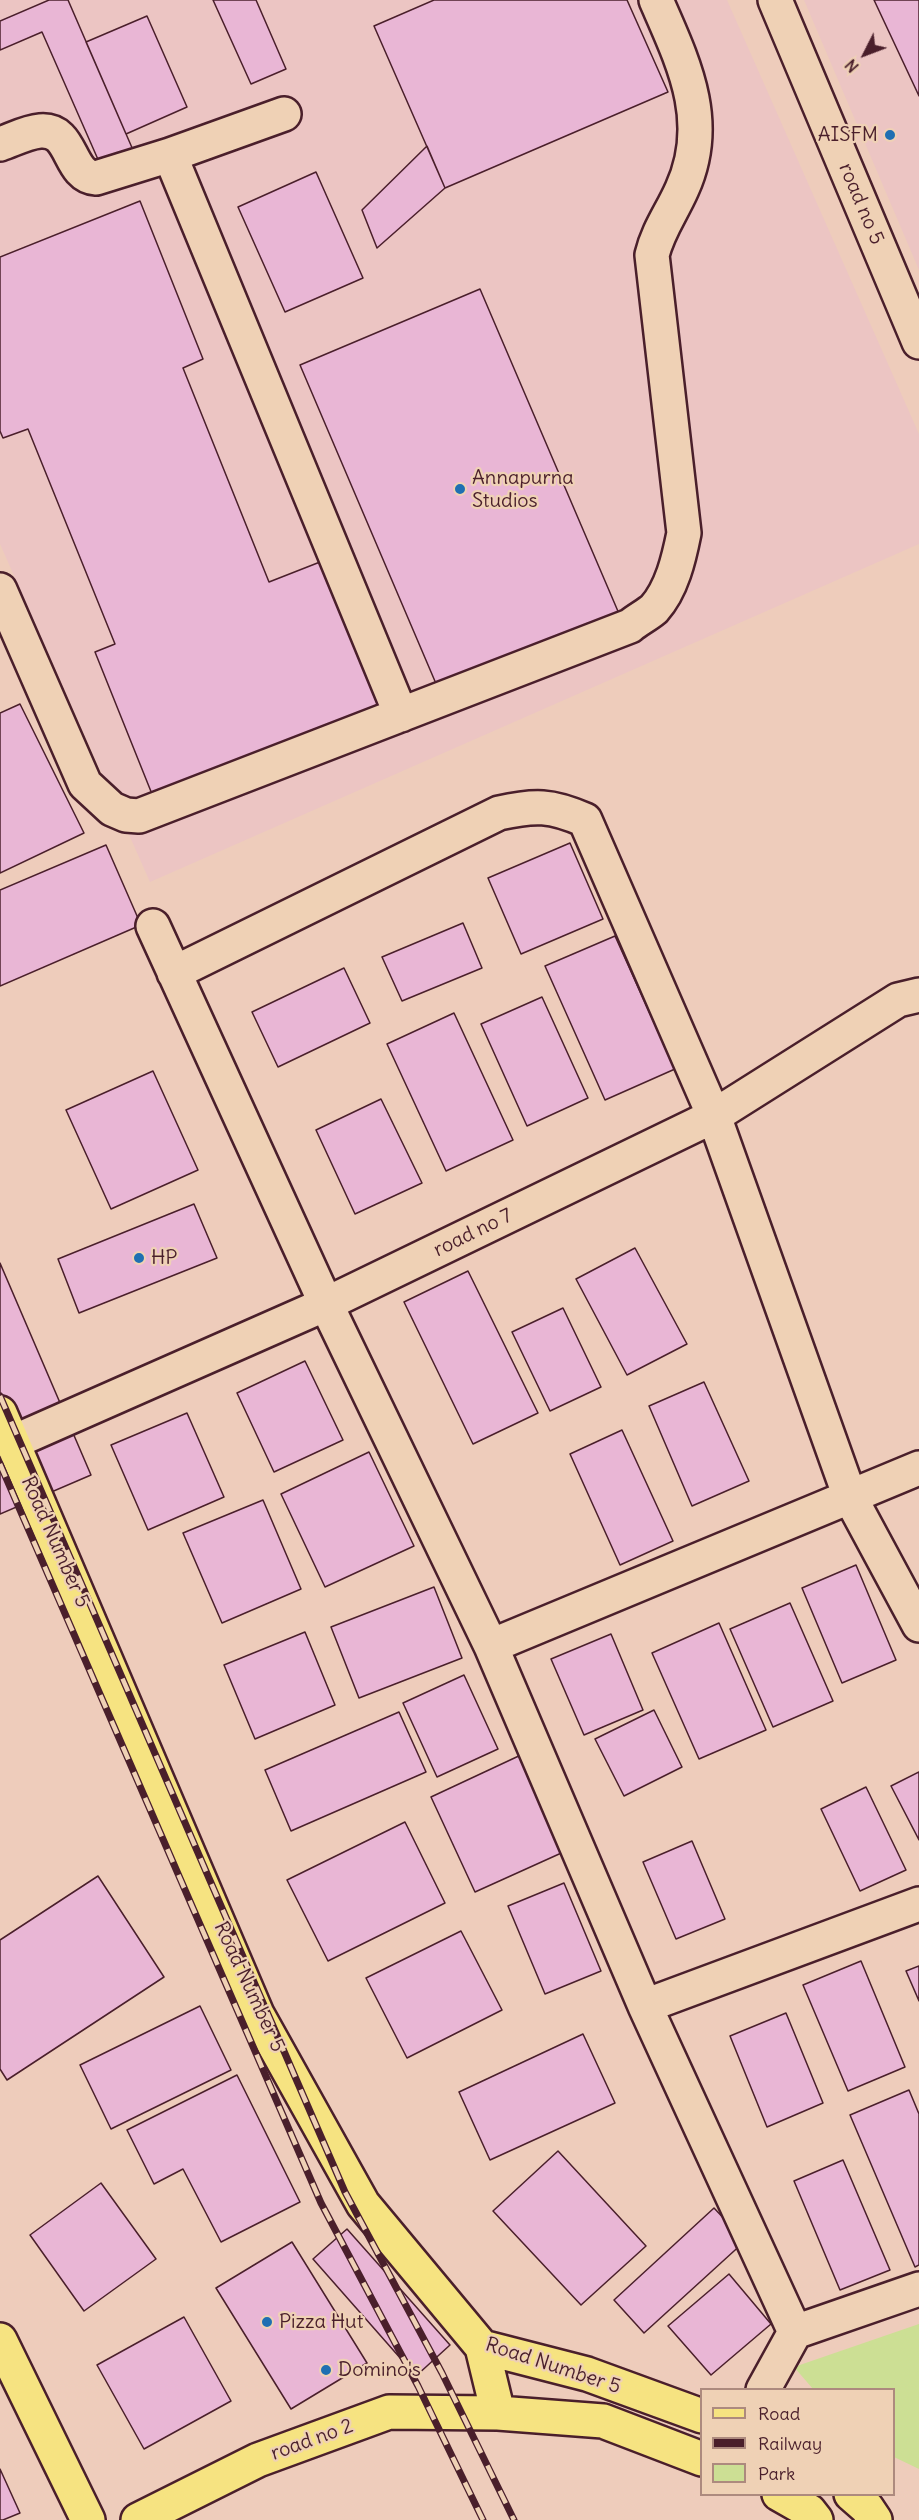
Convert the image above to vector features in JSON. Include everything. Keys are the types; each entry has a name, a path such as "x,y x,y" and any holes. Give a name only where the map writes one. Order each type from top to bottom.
{"main road":[{"name":"Road Number 5","path":"6,1428 162,1787 257,2014 363,2204 482,2347 587,2374 700,2415"},
{"path":"0,2340 88,2520"},
{"path":"482,2347 498,2413"},
{"name":"road no 2","path":"138,2520 258,2460 390,2412 498,2413"},
{"name":"Road Number 5","path":"498,2413 603,2421 700,2458"},
{"path":"783,2496 809,2511 816,2520"},
{"path":"853,2496 867,2508 875,2520"}],"street":[{"path":"0,590 12,649 86,784 112,809 126,815 140,816 630,626 654,609 668,586 678,561 684,533 652,255 657,235 683,188 695,144 696,112 685,66 656,0"},
{"name":"road no 5","path":"775,0 919,342"},
{"path":"0,144 38,131 48,131 65,141 80,171 88,177 96,178 170,155 284,114"},
{"path":"170,155 400,715"},
{"path":"174,973 499,813 523,807 556,808 585,820 714,1116 850,1497 919,1625"},
{"path":"153,926 326,1304 491,1646 645,2007 795,2332"},
{"name":"road no 7","path":"6,1428 326,1304 714,1116 898,1000 919,994"},
{"path":"491,1646 919,1468"},
{"path":"645,2007 919,1904"},
{"path":"764,2388 795,2332 919,2289"}],"shaded area":[{"name":"Annapurna Studios","path":"0,0 727,0 919,434 919,544 150,882 0,544"},
{"name":"AISFM","path":"804,0 919,0 919,270"}],"green space":[{"path":"919,2324 919,2469 895,2457 895,2388 812,2388 794,2367"}],"building":[{"path":"49,0 68,0 133,150 100,164 42,32 0,50 0,21"},
{"path":"213,0 256,0 286,69 251,84"},
{"path":"434,0 627,0 668,92 445,188 374,26"},
{"path":"874,0 919,0 919,96"},
{"path":"147,16 187,107 126,134 86,42"},
{"path":"427,146 445,188 377,248 362,210"},
{"path":"316,172 363,278 285,312 238,207"},
{"path":"140,201 203,359 183,368 269,582 320,562 380,709 154,799 95,652 115,644 28,429 3,438 0,431 0,257"},
{"path":"480,289 620,616 440,693 300,365"},
{"path":"20,704 84,833 0,873 0,713"},
{"path":"570,843 603,919 521,954 488,878"},
{"path":"106,845 141,925 0,986 0,890"},
{"path":"463,923 482,968 402,1001 382,957"},
{"path":"615,936 675,1069 605,1100 545,966"},
{"path":"344,968 370,1023 278,1067 252,1012"},
{"path":"542,997 588,1098 527,1126 481,1024"},
{"path":"454,1013 513,1140 446,1171 387,1044"},
{"path":"153,1071 198,1170 111,1209 66,1110"},
{"path":"381,1099 422,1183 355,1214 316,1130"},
{"path":"194,1204 217,1258 79,1313 58,1259"},
{"path":"635,1248 687,1344 627,1375 576,1279"},
{"path":"0,1263 91,1475 0,1514"},
{"path":"468,1271 538,1413 473,1444 404,1302"},
{"path":"563,1308 601,1387 550,1411 512,1332"},
{"path":"305,1361 343,1440 274,1472 237,1393"},
{"path":"704,1382 749,1481 692,1506 649,1406"},
{"path":"187,1413 224,1497 148,1530 111,1445"},
{"path":"622,1430 673,1541 620,1565 570,1454"},
{"path":"369,1452 414,1546 325,1587 281,1494"},
{"path":"263,1500 301,1589 222,1623 183,1533"},
{"path":"856,1565 896,1660 842,1683 802,1588"},
{"path":"434,1587 462,1658 359,1698 331,1627"},
{"path":"790,1603 833,1701 773,1727 730,1629"},
{"path":"719,1623 766,1730 699,1759 652,1653"},
{"path":"305,1632 335,1705 255,1739 224,1665"},
{"path":"611,1634 643,1710 584,1735 551,1659"},
{"path":"464,1675 498,1749 437,1777 403,1703"},
{"path":"654,1710 682,1767 624,1796 595,1739"},
{"path":"399,1712 426,1772 291,1831 265,1770"},
{"path":"523,1754 568,1850 475,1892 431,1797"},
{"path":"919,1772 919,1840 891,1786"},
{"path":"866,1787 906,1870 860,1891 821,1809"},
{"path":"405,1822 445,1903 328,1961 287,1880"},
{"path":"692,1841 725,1919 676,1939 643,1862"},
{"path":"98,1876 164,1977 7,2080 0,2069 0,1940"},
{"path":"564,1883 601,1971 545,1994 508,1906"},
{"path":"461,1931 502,2010 407,2058 366,1978"},
{"path":"861,1961 905,2067 848,2091 803,1985"},
{"path":"919,1966 919,2001 906,1971"},
{"path":"200,2006 231,2070 111,2129 80,2065"},
{"path":"786,2013 823,2103 767,2127 730,2036"},
{"path":"583,2034 615,2103 490,2160 459,2092"},
{"path":"237,2075 300,2202 221,2242 183,2169 154,2184 127,2130"},
{"path":"909,2090 919,2114 919,2265 915,2267 850,2115"},
{"path":"558,2151 646,2246 581,2305 493,2211"},
{"path":"843,2160 890,2270 840,2290 794,2181"},
{"path":"101,2183 156,2259 84,2311 30,2235"},
{"path":"714,2208 745,2241 644,2333 614,2300"},
{"path":"347,2229 450,2345 416,2376 313,2259"},
{"path":"292,2242 367,2363 291,2409 216,2288"},
{"path":"729,2274 771,2324 711,2375 668,2326"},
{"path":"184,2317 231,2401 144,2449 97,2365"},
{"path":"0,2469 20,2513 3,2520 0,2520"}],"railway":[{"path":"0,1396 345,2192 442,2373 514,2520"},
{"path":"0,1464 321,2203 418,2386 483,2520"}],"place":[{"name":"AISFM","path":"890,135"},
{"name":"Annapurna Studios","path":"460,489"},
{"name":"HP","path":"139,1258"},
{"name":"Pizza Hut","path":"267,2322"},
{"name":"Domino's","path":"326,2370"}]}
